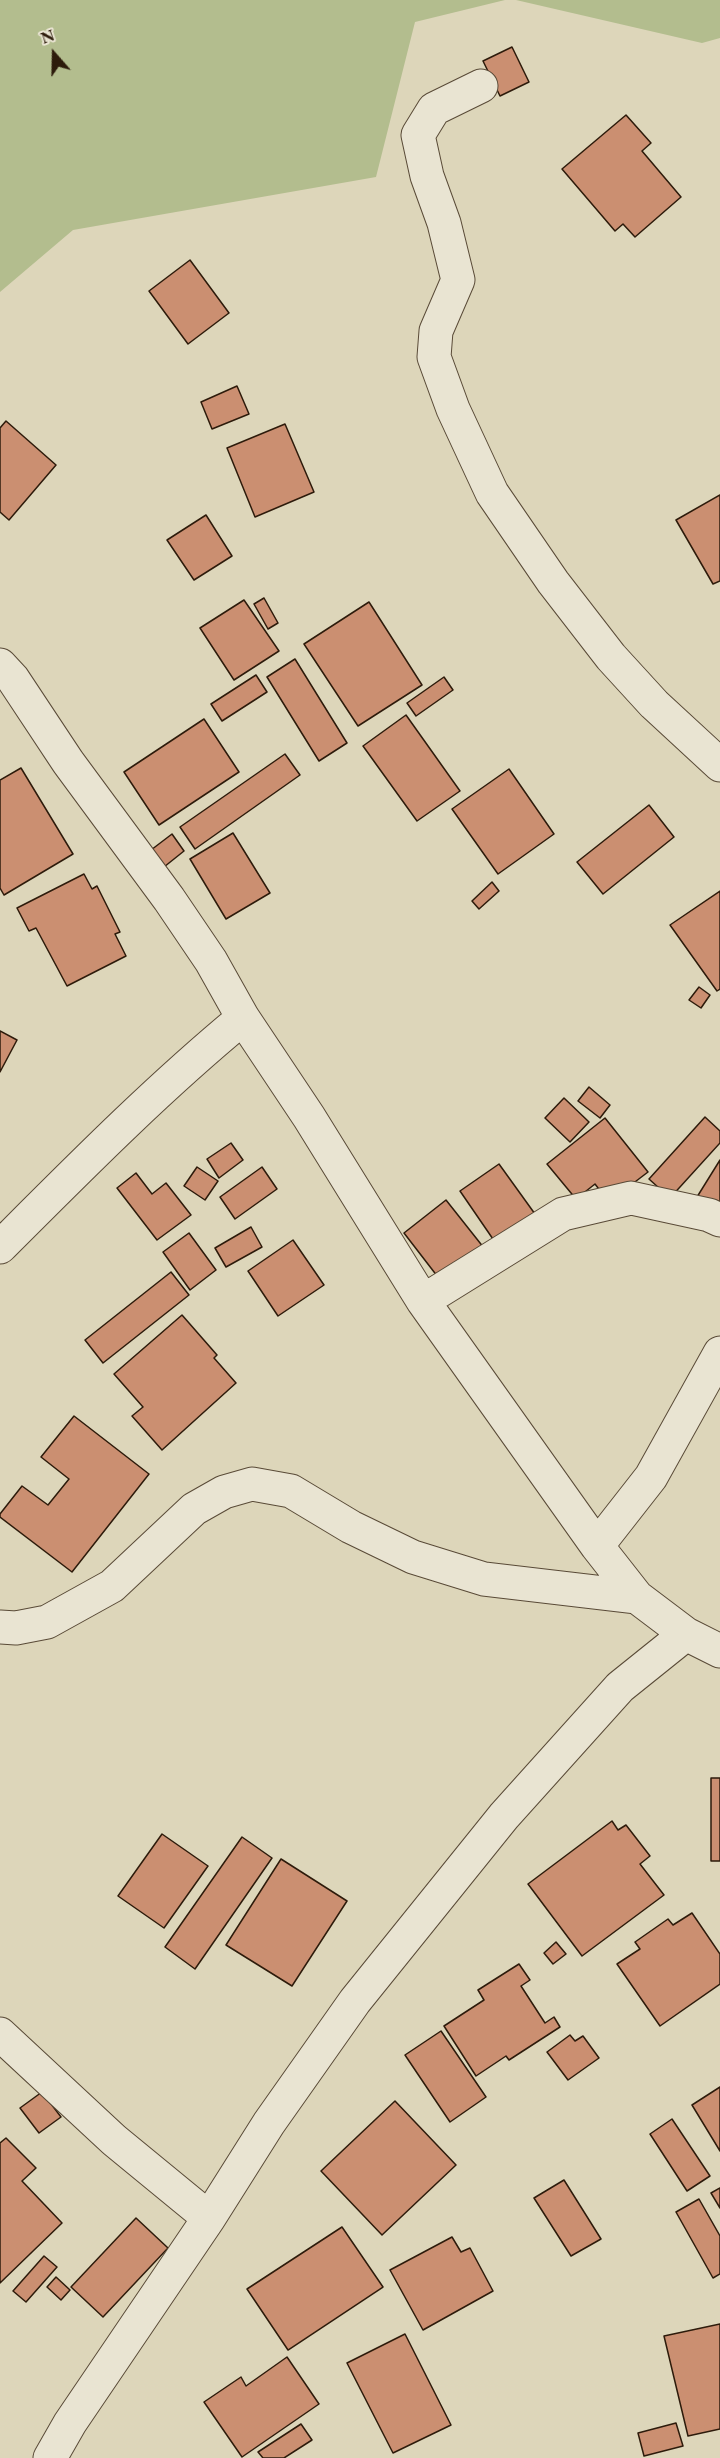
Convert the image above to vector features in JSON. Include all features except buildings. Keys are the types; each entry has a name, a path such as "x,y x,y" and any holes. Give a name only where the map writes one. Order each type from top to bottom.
{"street":[{"path":"481,86 434,109 418,135 427,176 444,223 458,280 436,331 434,357 445,389 492,493 553,582 611,657 654,704 720,765"},
{"path":"0,665 13,679 68,762 169,899 211,961 243,1018 309,1117 423,1301 597,1546 637,1597 686,1634 720,1651"},
{"path":"0,1247 114,1132 243,1018"},
{"path":"423,1301 563,1214 631,1198 709,1215 720,1220"},
{"path":"597,1546 651,1476 696,1400 720,1353"},
{"path":"0,1627 16,1628 47,1622 112,1586 194,1509 224,1492 252,1484 291,1491 351,1527 413,1557 484,1579 637,1597"},
{"path":"50,2458 70,2423 209,2218 269,2123 355,2001 504,1816 620,1687 686,1634"},
{"path":"0,2034 114,2140 209,2218"}],"green space":[{"path":"0,0 505,0 415,22 376,177 73,230 0,292"},
{"path":"516,0 720,0 720,38 702,43"}]}
